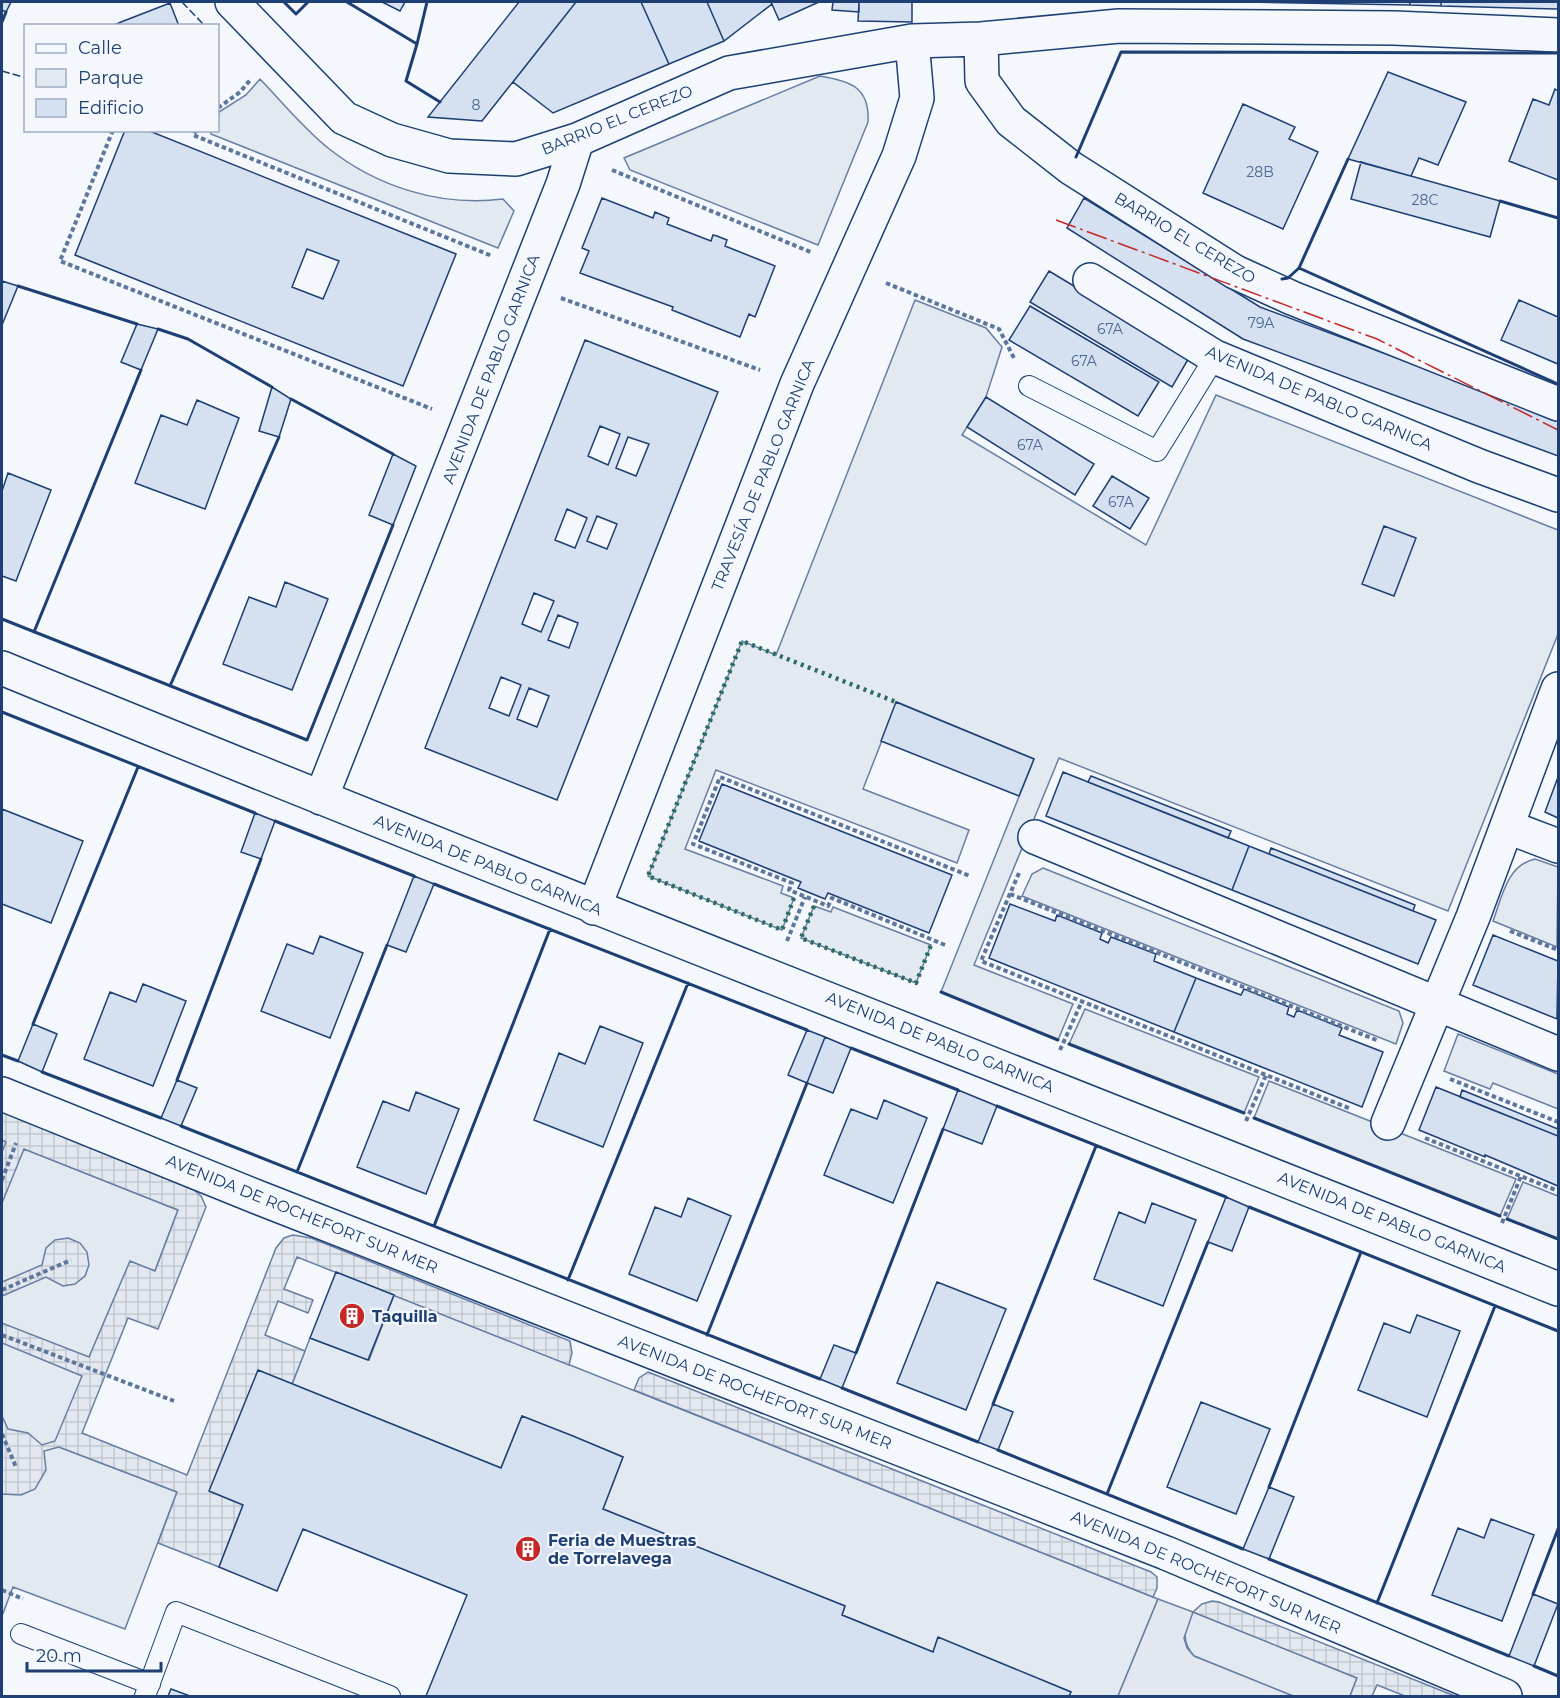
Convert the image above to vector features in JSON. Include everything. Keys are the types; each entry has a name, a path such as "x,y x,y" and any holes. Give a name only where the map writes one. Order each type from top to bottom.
{"street":[{"name":"BARRIO EL CEREZO","path":"232,2 344,118 392,140 449,156 516,159 577,140 729,73 912,41 981,39 1119,26 1394,28 1558,35"},
{"name":"BARRIO EL CEREZO","path":"981,39 982,81 1011,121 1071,168 1119,199 1235,272 1292,298 1558,404"},
{"name":"TRAVESÍA DE PABLO GARNICA","path":"594,908 797,384 899,156 917,98 912,41"},
{"name":"AVENIDA DE PABLO GARNICA","path":"321,798 527,278 563,184 577,140"},
{"name":"AVENIDA DE PABLO GARNICA","path":"1090,280 1215,357 1479,466 1558,495"},
{"name":"AVENIDA DE PABLO GARNICA","path":"2,668 594,908 772,976 1558,1288"},
{"path":"1388,1123 1473,917 1558,689"},
{"path":"1508,827 1558,846"},
{"path":"1035,837 1558,1054"},
{"name":"AVENIDA DE ROCHEFORT SUR MER","path":"2,1094 256,1197 1155,1549 1505,1696"}],"lane":[{"path":"1029,386 1157,451 1215,357"},
{"path":"21,1634 148,1690 176,1612 390,1696"}],"path":[{"path":"112,132 60,261 469,424"},
{"path":"195,132 193,135 527,278 797,384"},
{"path":"945,945 832,898 828,906 789,890 792,883 693,844 720,777 970,876"},
{"path":"1035,837 981,960 1558,1191"},
{"path":"1010,894 1414,1060 1558,1122"},
{"path":"772,976 806,897"},
{"path":"1473,917 1558,950"},
{"path":"1045,1084 1082,1001"},
{"path":"1231,1158 1266,1075"},
{"path":"1487,1260 1521,1176"},
{"path":"2,1290 71,1260"},
{"path":"2,1335 174,1401"},
{"path":"2,1434 16,1467"}],"green space":[{"path":"820,76 840,80 862,93 868,110 868,122 818,245 630,170 624,158"},
{"path":"260,79 328,148 367,174 389,183 433,197 480,201 503,199 514,211 498,248 211,134 219,132 219,112 246,95"},
{"path":"915,300 986,328 1002,347 986,397 962,435 1146,545 1216,395 1558,530 1558,634 1448,911 1059,758 974,965 1073,1004 1058,1040 941,992 1034,759 897,702 863,789 969,830 957,863 716,770 685,849 783,886 781,893 794,898 782,930 648,876 742,641 776,655"},
{"path":"1535,859 1558,867 1557,947 1493,921 1503,892 1512,875 1526,862"},
{"path":"1043,868 1399,1011 1403,1023 1396,1044 1022,896 1032,874"},
{"path":"814,906 831,912 833,907 931,945 916,983 801,938"},
{"path":"1085,1009 1259,1077 1244,1113 1069,1044"},
{"path":"1458,1034 1558,1074 1558,1109 1493,1083 1490,1089 1444,1071"},
{"path":"1269,1081 1516,1179 1500,1216 1254,1118"},
{"path":"2,1140 178,1210 155,1271 130,1262 85,1367 59,1447 177,1492 125,1629 13,1587 2,1616"},
{"path":"1523,1182 1558,1196 1558,1239 1507,1219"},
{"path":"394,1295 1158,1599 1118,1696 1069,1696 1071,1692 938,1638 933,1652 842,1615 845,1606 603,1509 623,1457 522,1416 501,1468 292,1384 310,1338 369,1360"},
{"path":"1193,1612 1357,1678 1350,1696 1293,1696 1194,1656 1185,1640"}],"shaded area":[{"path":"2,1111 194,1190 201,1196 206,1207 158,1329 128,1318 82,1433 187,1475 276,1248 284,1238 293,1235 311,1238 570,1341 572,1353 569,1365 297,1257 284,1289 313,1300 308,1313 278,1301 265,1335 305,1351 292,1384 258,1371 243,1505 219,1567 158,1543 177,1492 59,1447 44,1451 46,1470 35,1489 21,1495 2,1494 2,1416 8,1429 28,1433 42,1445 55,1441 82,1376 2,1343 2,1323 89,1357 130,1261 155,1271 178,1210 24,1149 2,1203 2,1152 6,1142 2,1140"},
{"path":"68,1238 80,1243 87,1252 89,1265 85,1276 75,1284 63,1286 46,1277 2,1296 2,1282 42,1265 46,1248 55,1240"},
{"path":"648,1372 1151,1572 1157,1577 1157,1588 1153,1597 634,1390 639,1378"},
{"path":"1158,1599 1193,1612 1184,1638 1187,1648 1194,1656 1293,1696 1118,1696"},
{"path":"1212,1601 1455,1696 1405,1696 1377,1685 1372,1696 1350,1696 1357,1678 1193,1612 1202,1604"}],"building":[{"path":"2,2 11,2 6,12 2,10"},
{"path":"382,2 405,2 400,11"},
{"path":"519,2 576,2 482,121 428,117"},
{"path":"576,2 641,2 669,64 553,113 513,82"},
{"path":"641,2 707,2 724,41 669,64"},
{"path":"707,2 771,2 772,4 724,41"},
{"path":"771,2 819,2 779,20"},
{"path":"833,2 859,2 859,12 832,10"},
{"path":"859,2 912,2 912,22 858,21"},
{"path":"1248,2 1410,2 1410,5"},
{"path":"1410,2 1441,2 1441,6 1410,5"},
{"path":"1441,2 1558,2 1558,9 1441,6"},
{"path":"170,3 178,24 116,24"},
{"path":"1388,72 1466,102 1438,165 1419,158 1411,176 1348,159"},
{"path":"1555,89 1558,91 1558,180 1509,161 1533,99 1549,105"},
{"path":"1243,104 1295,127 1289,139 1318,152 1283,229 1203,193"},
{"path":"124,132 152,132 456,254 403,386 75,255","holes":["307,249 339,261 323,299 292,287"]},
{"path":"1361,162 1500,201 1490,237 1351,199"},
{"path":"602,198 653,218 655,212 669,218 667,224 711,241 713,235 717,236 727,240 725,246 775,266 755,317 749,314 740,337 672,310 673,307 580,273 589,251 582,248"},
{"path":"1084,198 1260,307 1558,418 1558,456 1243,339 1067,228"},
{"path":"1049,271 1190,356 1172,387 1030,302"},
{"path":"2,281 18,286 2,325"},
{"path":"1519,300 1558,317 1558,364 1501,340"},
{"path":"1030,306 1159,382 1138,416 1009,340"},
{"path":"137,324 158,329 141,370 121,362"},
{"path":"585,340 718,392 557,800 425,748","holes":["600,426 620,434 608,465 588,456","628,437 649,444 636,476 616,468","567,509 587,518 575,548 555,540","597,516 617,524 607,549 587,541","534,593 554,601 541,632 522,624","558,615 578,623 569,648 548,640","501,677 521,685 509,716 489,708","529,688 549,696 537,727 517,719"]},
{"path":"272,387 291,399 279,437 259,431"},
{"path":"986,397 1094,464 1075,495 967,427"},
{"path":"197,400 239,418 205,509 135,483 161,415 187,425"},
{"path":"393,454 416,466 393,525 369,515"},
{"path":"8,473 51,490 16,581 2,576 2,491"},
{"path":"1112,476 1149,498 1130,529 1093,506"},
{"path":"1384,526 1416,538 1394,596 1362,584"},
{"path":"285,582 328,599 292,690 223,664 249,597 276,607"},
{"path":"896,702 1034,759 1019,796 881,741"},
{"path":"1063,772 1249,846 1232,890 1046,816"},
{"path":"1091,776 1231,831 1228,838 1088,782"},
{"path":"1558,777 1558,818 1545,812"},
{"path":"722,784 952,875 929,933 828,893 825,899 798,888 801,882 699,841"},
{"path":"2,809 83,841 51,923 2,904"},
{"path":"255,813 275,821 261,859 241,852"},
{"path":"1249,846 1436,920 1418,964 1232,890"},
{"path":"1271,848 1415,905 1413,911 1269,854"},
{"path":"414,876 434,884 406,952 387,945"},
{"path":"1010,904 1055,921 1057,915 1102,933 1100,939 1108,943 1111,937 1156,954 1154,961 1196,978 1174,1032 989,958"},
{"path":"1493,935 1558,961 1557,1019 1473,985"},
{"path":"320,936 363,953 330,1038 261,1011 287,944 313,954"},
{"path":"1196,978 1241,995 1244,989 1289,1007 1287,1014 1294,1017 1297,1010 1342,1028 1339,1035 1383,1052 1362,1107 1174,1032"},
{"path":"143,984 186,1001 153,1086 84,1059 110,992 136,1002"},
{"path":"33,1024 57,1034 42,1072 18,1061"},
{"path":"600,1026 643,1043 603,1147 534,1120 559,1053 585,1064"},
{"path":"807,1030 825,1037 807,1083 788,1075"},
{"path":"825,1037 851,1048 833,1093 807,1083"},
{"path":"177,1080 197,1088 181,1126 161,1118"},
{"path":"1436,1087 1558,1136 1558,1186 1419,1130"},
{"path":"958,1090 997,1106 982,1144 943,1129"},
{"path":"1462,1090 1558,1129 1558,1136 1460,1097"},
{"path":"416,1092 459,1109 426,1194 357,1167 383,1101 409,1111"},
{"path":"884,1100 927,1118 893,1203 824,1175 851,1109 877,1119"},
{"path":"1226,1197 1249,1207 1232,1251 1208,1242"},
{"path":"688,1198 731,1216 697,1301 629,1274 655,1207 681,1217"},
{"path":"1152,1203 1196,1220 1163,1306 1094,1279 1119,1212 1145,1223"},
{"name":"Taquilla","path":"336,1272 394,1295 368,1360 310,1338"},
{"path":"937,1282 1006,1309 966,1410 897,1383"},
{"path":"1417,1315 1460,1331 1427,1417 1358,1390 1384,1323 1410,1333"},
{"path":"834,1345 856,1353 842,1388 820,1379"},
{"name":"Feria de Muestras de Torrelavega","path":"258,1370 501,1468 522,1416 573,1436 623,1457 603,1509 845,1606 842,1615 933,1652 938,1637 1071,1692 1069,1696 426,1696 467,1595 303,1529 277,1591 219,1567 243,1505 209,1491"},
{"path":"1201,1402 1270,1429 1236,1514 1167,1487"},
{"path":"993,1404 1013,1412 998,1450 978,1442"},
{"path":"1269,1487 1294,1497 1269,1559 1243,1549"},
{"path":"1491,1519 1534,1535 1502,1621 1432,1595 1458,1528 1484,1538"},
{"path":"1533,1594 1558,1604 1534,1666 1509,1656"},
{"path":"171,1689 190,1696 168,1696"}],"hedge":[{"path":"794,898 782,930 648,876 742,641 896,702"},
{"path":"814,906 801,938 916,983 931,945"}],"fence":[{"path":"182,2 203,24"},
{"path":"2,71 24,77"}],"wall":[{"path":"284,2 296,14 308,2"},
{"path":"347,2 417,44 427,2"},
{"path":"2,22 6,12"},
{"path":"417,44 406,81 440,102"},
{"path":"1076,157 1121,52 1558,53"},
{"path":"1348,159 1299,268 1558,384"},
{"path":"1500,201 1558,218"},
{"path":"1282,279 1288,278 1299,268"},
{"path":"18,286 137,324"},
{"path":"158,329 188,339 272,387"},
{"path":"34,632 141,370"},
{"path":"291,399 393,454"},
{"path":"170,686 279,437"},
{"path":"2,619 307,740 393,525"},
{"path":"2,712 255,813"},
{"path":"33,1024 138,767"},
{"path":"275,821 414,876"},
{"path":"177,1080 261,859"},
{"path":"434,884 807,1030"},
{"path":"434,1226 550,929"},
{"path":"297,1172 387,945"},
{"path":"568,1280 688,983"},
{"path":"941,992 1058,1040"},
{"path":"1069,1044 1244,1113"},
{"path":"851,1048 958,1090"},
{"path":"2,1055 18,1061"},
{"path":"42,1072 161,1118"},
{"path":"707,1335 807,1083"},
{"path":"997,1106 1226,1197"},
{"path":"1254,1118 1500,1216"},
{"path":"181,1126 820,1379"},
{"path":"856,1353 943,1129"},
{"path":"993,1404 1096,1146"},
{"path":"1249,1207 1558,1331"},
{"path":"1507,1219 1558,1239"},
{"path":"1107,1494 1208,1242"},
{"path":"1269,1487 1361,1252"},
{"path":"1377,1603 1495,1306"},
{"path":"842,1388 978,1442"},
{"path":"998,1450 1243,1549"},
{"path":"1533,1594 1558,1529"},
{"path":"1269,1559 1509,1656"},
{"path":"1534,1666 1558,1676"}],"power":[{"path":"1056,220 1377,339 1558,430"}],"place":[{"name":"Taquilla","path":"352,1316"},
{"name":"Feria de Muestras de Torrelavega","path":"528,1549"}]}
